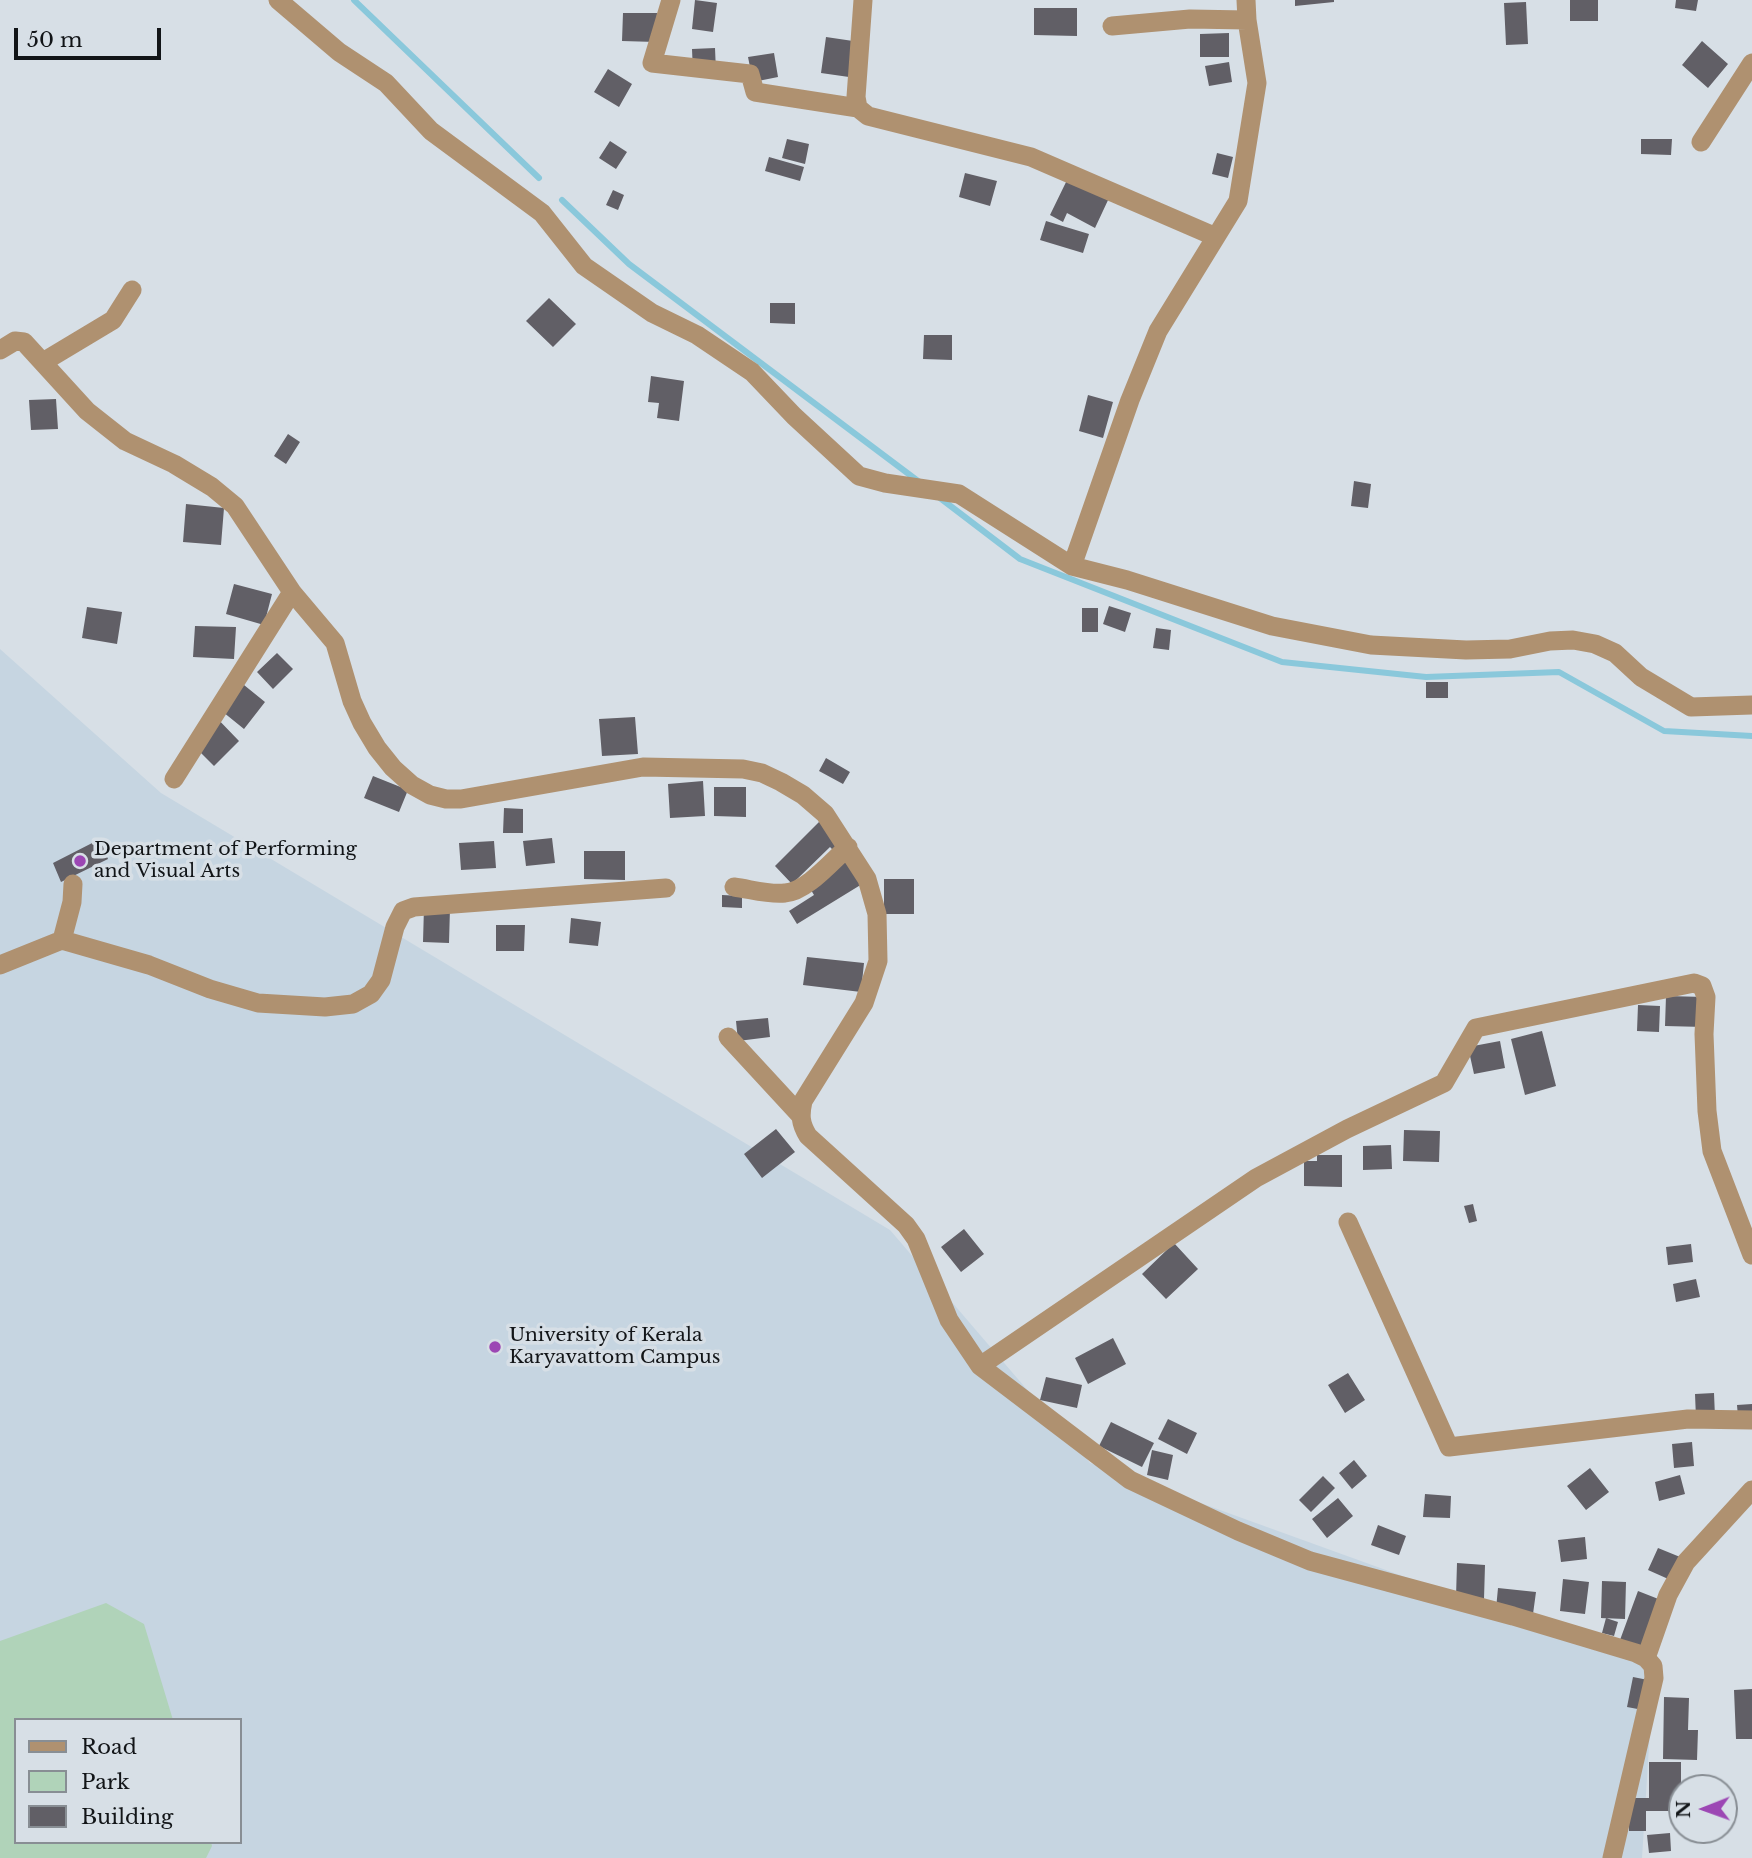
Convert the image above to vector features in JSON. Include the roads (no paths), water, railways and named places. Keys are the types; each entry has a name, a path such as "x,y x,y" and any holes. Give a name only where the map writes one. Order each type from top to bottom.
{"street":[{"path":"278,0 339,52 386,83 431,131 542,213 584,266 632,300 697,335 752,372 794,416 859,475 960,494 1072,566 1127,580 1272,626 1371,645 1465,650 1510,649 1573,640 1595,644 1615,653 1642,677 1691,707 1752,705"},
{"path":"671,0 652,63 750,74 755,92 859,108 868,116 882,122 1031,157 1216,237"},
{"path":"859,108 856,96 863,0"},
{"path":"1072,566 1130,400 1158,331 1238,201 1257,83 1247,10 1190,19 1112,26"},
{"path":"1701,142 1752,63"},
{"path":"43,362 113,320 132,290"},
{"path":"0,350 15,341 24,342 87,411 125,441 174,464 212,487 235,506 292,592 335,643 352,701 377,748 412,785 430,796 446,799 488,796 643,767 743,769 762,774 803,795 825,814 867,879 877,914 878,961 864,1003 803,1101 800,1115 803,1127 808,1136 906,1225 916,1240 948,1320 979,1366 1130,1480 1238,1531 1310,1560 1525,1619 1646,1658 1653,1667 1654,1678 1612,1858"},
{"path":"174,779 292,592"},
{"path":"734,887 772,893 795,891 848,847"},
{"path":"62,940 72,902 73,884"},
{"path":"0,965 62,940 149,965 210,989 258,1003 325,1007 353,1004 371,994 381,980 403,911 414,907 666,888"},
{"path":"979,1366 1256,1178 1348,1129 1444,1083 1476,1028 1694,983 1702,986 1706,997 1706,1098 1712,1152 1752,1255"},
{"path":"727,1037 800,1115"},
{"path":"1348,1222 1448,1447 1688,1419 1752,1420"},
{"path":"1646,1658 1668,1595 1686,1562 1752,1490"}],"waterway":[{"path":"354,0 539,178"},
{"path":"562,200 629,264 918,481"},
{"path":"940,498 1020,559 1282,662 1426,677 1559,672 1664,731 1752,736"}],"place":[{"name":"Department of Performing and Visual Arts","path":"80,861"},
{"name":"University of Kerala Karyavattom Campus","path":"495,1347"}]}
